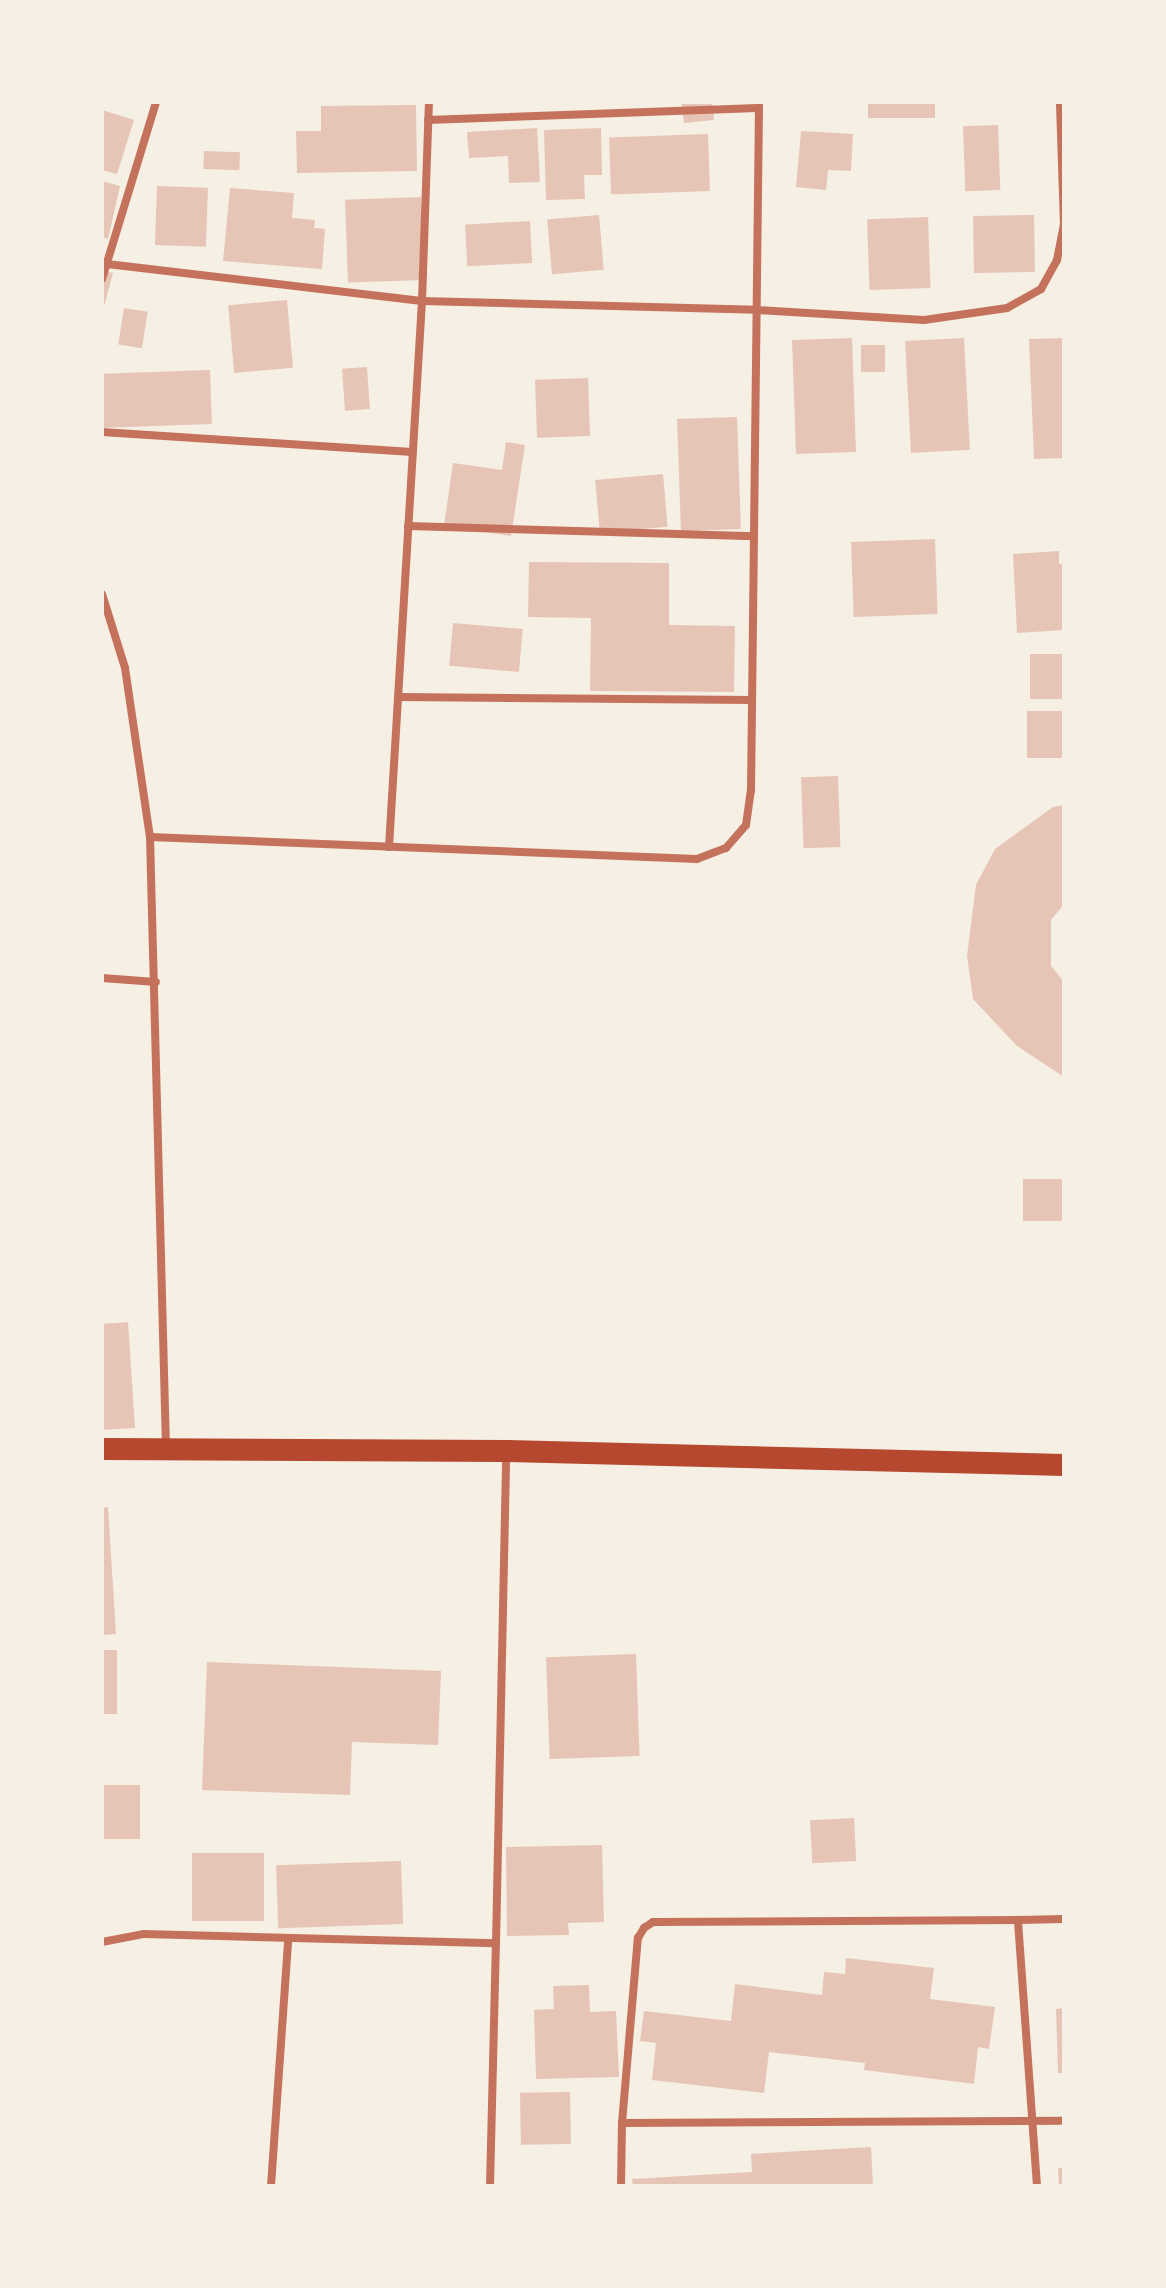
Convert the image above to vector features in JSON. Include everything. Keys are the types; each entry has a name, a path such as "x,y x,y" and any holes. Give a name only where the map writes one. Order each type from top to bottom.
{"highway":[{"path":"102,1449 506,1451 1064,1465"}],"street":[{"path":"102,279 156,102"},
{"path":"389,847 422,301 429,102"},
{"path":"107,264 422,301 756,310 924,320 1007,308 1041,289 1057,260 1064,225 1060,102"},
{"path":"150,837 697,859 726,848 746,825 751,791 758,105 428,120"},
{"path":"102,432 412,452"},
{"path":"408,526 754,536"},
{"path":"102,594 125,668 150,837 166,1449"},
{"path":"398,697 752,700"},
{"path":"102,978 156,982"},
{"path":"490,2186 506,1451"},
{"path":"621,2186 622,2123 638,1938 644,1928 653,1922 1064,1919"},
{"path":"1018,1920 1037,2186"},
{"path":"102,1942 144,1934 496,1943"},
{"path":"271,2186 288,1940"},
{"path":"622,2123 1064,2121"}],"building":[{"path":"681,102 712,102 714,120 684,123"},
{"path":"868,102 935,102 935,118 868,118"},
{"path":"416,105 417,171 297,173 296,131 321,131 321,106"},
{"path":"102,110 134,120 117,174 102,170"},
{"path":"998,125 1000,190 965,191 963,126"},
{"path":"537,128 540,182 509,183 508,156 469,158 467,132"},
{"path":"601,128 602,175 584,175 585,199 546,200 544,130"},
{"path":"801,131 853,134 851,171 828,170 826,190 796,187"},
{"path":"708,134 710,191 611,194 609,137"},
{"path":"204,151 240,152 239,170 203,169"},
{"path":"102,181 120,186 108,239 102,237"},
{"path":"157,186 208,188 206,247 155,245"},
{"path":"230,188 294,193 292,218 315,220 314,228 325,229 322,269 223,261"},
{"path":"421,197 424,280 348,283 345,200"},
{"path":"599,215 604,270 552,274 547,220"},
{"path":"1034,215 1035,272 974,273 973,216"},
{"path":"928,217 930,288 870,290 867,219"},
{"path":"530,221 532,263 467,266 465,224"},
{"path":"102,270 113,273 103,310 102,310"},
{"path":"287,300 293,368 234,373 228,305"},
{"path":"124,308 148,312 142,348 118,345"},
{"path":"852,338 856,452 796,454 792,340"},
{"path":"964,338 970,450 911,453 905,341"},
{"path":"1064,338 1064,458 1034,459 1029,339"},
{"path":"861,345 885,345 885,372 861,372"},
{"path":"367,367 370,409 345,411 342,369"},
{"path":"210,370 212,424 104,428 102,374"},
{"path":"588,378 590,436 537,438 535,380"},
{"path":"737,417 741,529 681,531 677,419"},
{"path":"506,442 525,445 511,536 444,526 453,463 502,470"},
{"path":"663,474 668,527 600,533 595,480"},
{"path":"935,539 938,614 854,617 851,542"},
{"path":"1059,551 1059,564 1064,564 1064,630 1017,633 1013,554"},
{"path":"529,562 669,563 669,625 735,626 734,692 590,691 591,618 528,617"},
{"path":"453,623 523,629 519,672 449,666"},
{"path":"1030,654 1064,654 1064,699 1030,699"},
{"path":"1027,711 1064,711 1064,758 1027,758"},
{"path":"838,776 840,847 804,848 801,777"},
{"path":"1064,805 1064,904 1051,920 1051,966 1064,982 1064,1077 1017,1046 973,999 967,956 976,885 995,849 1053,807"},
{"path":"1023,1179 1064,1179 1064,1221 1023,1221"},
{"path":"128,1322 135,1428 102,1430 102,1324"},
{"path":"108,1507 116,1634 102,1635 102,1508"},
{"path":"102,1650 117,1650 117,1714 102,1714"},
{"path":"636,1654 640,1756 550,1759 546,1657"},
{"path":"207,1662 441,1671 438,1745 352,1742 350,1795 202,1790"},
{"path":"102,1785 140,1785 140,1839 102,1839"},
{"path":"854,1818 856,1861 812,1863 810,1820"},
{"path":"602,1845 604,1922 568,1923 569,1935 507,1936 506,1847"},
{"path":"192,1853 264,1853 264,1921 192,1921"},
{"path":"401,1861 403,1924 278,1928 276,1865"},
{"path":"846,1958 934,1968 930,1999 995,2007 989,2049 978,2047 974,2084 864,2070 865,2063 769,2052 764,2093 652,2080 656,2043 640,2041 644,2011 731,2021 735,1984 822,1995 824,1972 845,1974"},
{"path":"589,1985 590,2012 616,2011 619,2077 536,2079 534,2010 554,2009 553,1986"},
{"path":"1064,2008 1064,2073 1058,2073 1056,2009"},
{"path":"570,2092 571,2144 521,2145 520,2093"},
{"path":"871,2147 873,2186 633,2186 632,2179 752,2172 751,2154"},
{"path":"1058,2168 1064,2168 1064,2186 1059,2186"}]}
